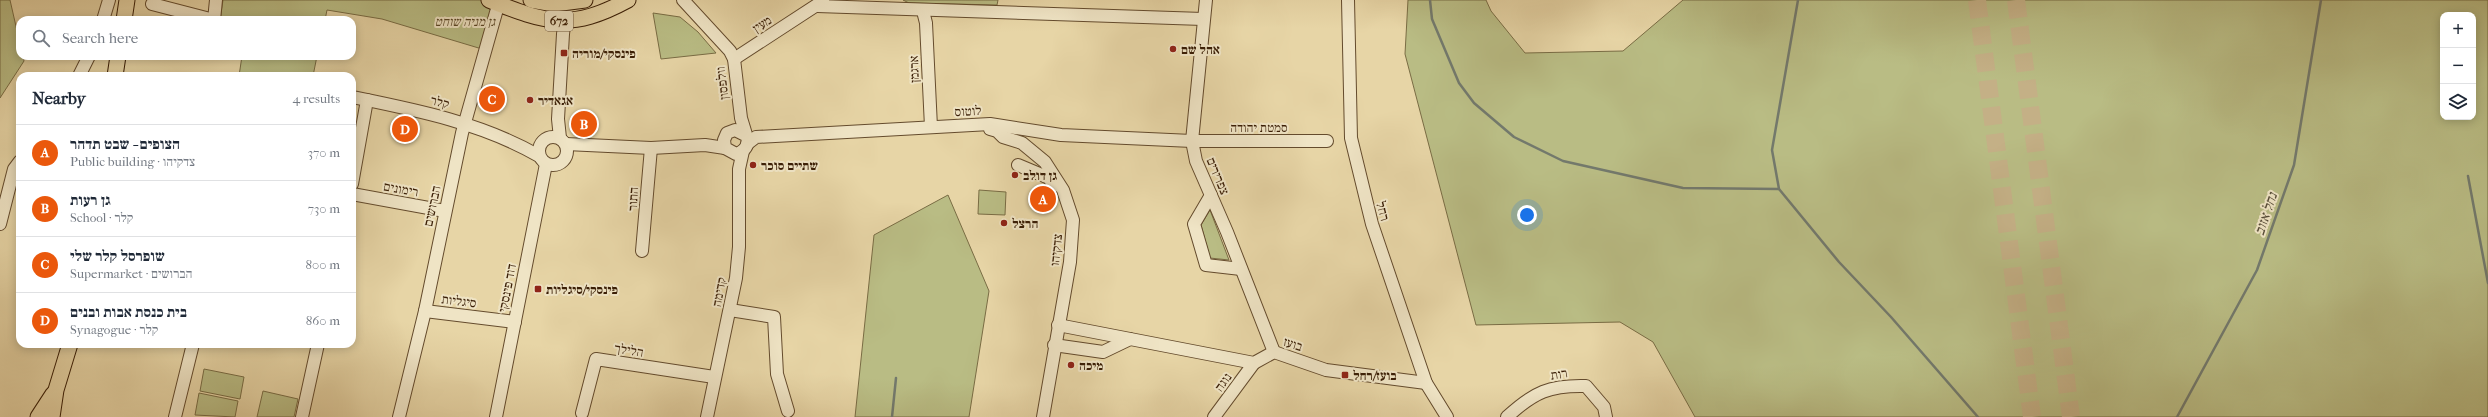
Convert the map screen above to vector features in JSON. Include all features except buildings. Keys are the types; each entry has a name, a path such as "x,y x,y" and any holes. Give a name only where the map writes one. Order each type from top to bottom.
{"main road":[{"path":"125,16 127,0"},
{"name":"672","path":"531,0 554,4 585,0"},
{"name":"672","path":"492,1 528,16 569,21 591,16 628,0"},
{"path":"116,72 117,60"},
{"path":"52,417 56,390 69,348"},
{"path":"38,417 56,390"}],"street":[{"path":"104,16 109,0"},
{"path":"214,16 216,0"},
{"name":"וולפסון","path":"683,0 730,51 734,59 739,109 736,143"},
{"name":"צפרירים","path":"1206,0 1192,141 1196,161 1274,352"},
{"name":"רחל","path":"1348,0 1351,138 1372,224 1426,383 1447,417"},
{"name":"הברושים","path":"399,417 425,311 445,211 465,124 497,9 492,1"},
{"path":"821,3 890,5 923,11 1203,19"},
{"name":"מעין","path":"734,59 821,3"},
{"path":"152,4 198,16"},
{"name":"ארגמן","path":"923,11 926,23 931,127"},
{"path":"566,157 558,119 563,34 564,26 569,21"},
{"path":"80,72 88,60"},
{"name":"קלר","path":"356,98 465,124 542,155"},
{"path":"356,162 367,100"},
{"name":"לוטוס","path":"736,143 756,137 990,124 1061,135 1192,141"},
{"name":"צדקיהו","path":"990,124 990,128 1003,136 1022,143 1045,162 1063,190 1073,220 1070,262 1054,345 1043,417"},
{"path":"589,147 566,157 556,165 542,155 548,138 589,147 650,148 736,143"},
{"name":"סמטת יהודה","path":"1192,141 1327,141"},
{"name":"קדימה","path":"707,417 714,377 730,310 739,247 739,170 736,143"},
{"name":"התור","path":"642,251 650,148"},
{"name":"דוד פינסקי","path":"496,417 514,322 542,155"},
{"path":"1018,165 1035,166 1049,178 1058,192 1073,227"},
{"path":"0,224 14,169 16,166"},
{"name":"רימונים","path":"356,195 445,211"},
{"path":"1211,195 1194,224 1206,265 1241,269"},
{"path":"730,310 774,317 777,374 788,411"},
{"name":"סיגליות","path":"425,311 514,322"},
{"path":"1058,325 1254,363"},
{"path":"1054,345 1103,352 1130,339"},
{"path":"176,417 192,348"},
{"path":"302,417 317,348"},
{"name":"בועז","path":"1254,363 1274,352 1326,370 1426,383"},
{"name":"הלילך","path":"582,413 596,359 714,377"},
{"name":"נוגה","path":"1214,417 1254,363"},
{"name":"רות","path":"1507,417 1519,406 1544,391 1566,385 1586,386 1604,407 1606,417"}],"green space":[{"path":"0,0 10,0 16,26 16,60 24,61 0,98"},
{"name":"גן מניה שוחט","path":"223,0 481,0 490,3 493,10 482,49 382,19 327,10 326,16 221,16"},
{"path":"903,0 998,0 997,5 909,3"},
{"path":"1408,0 1486,0 1491,11 1525,53 1623,51 1683,0 2488,0 2488,417 1695,417 1653,342 1620,322 1476,325 1405,54"},
{"path":"653,13 680,17 698,32 716,53 661,59"},
{"path":"241,60 316,60 314,72 240,72"},
{"path":"979,190 1006,192 1005,215 978,214"},
{"path":"948,195 989,291 969,417 855,417 874,235"},
{"path":"1210,210 1229,260 1210,258 1201,225"},
{"path":"204,369 244,377 240,399 200,391"},
{"path":"263,391 298,399 294,417 257,417"},
{"path":"199,393 238,401 235,417 195,415"}],"waterway":[{"path":"1430,0 1432,19 1459,83 1474,103 1514,137 1563,161 1683,188 1779,189"},
{"path":"1798,0 1772,150 1779,189 1839,262 1891,317 1978,417"},
{"name":"נחל אזוב","path":"2177,417 2257,270 2294,165 2321,0"},
{"path":"2468,176 2488,283"},
{"path":"892,417 896,378"}],"tunnel":[{"path":"1977,0 2032,417"},
{"path":"2016,0 2071,417"}],"place":[{"name":"אהל שם","path":"1173,49"},
{"name":"פינסקי/מוריה","path":"564,53"},
{"name":"שופרסל קלר שלי","path":"492,99"},
{"name":"אגאדיר","path":"530,100"},
{"name":"גן רעות","path":"584,124"},
{"name":"בית כנסת אבות ובנים","path":"405,129"},
{"name":"שתיים סוכר","path":"753,165"},
{"name":"גן דולב","path":"1015,175"},
{"name":"הצופים - שבט תדהר","path":"1043,199"},
{"name":"הרצל","path":"1004,223"},
{"name":"פינסקי/סיגליות","path":"538,289"},
{"name":"מיכה","path":"1071,365"},
{"name":"בועז/רחל","path":"1345,375"}]}
